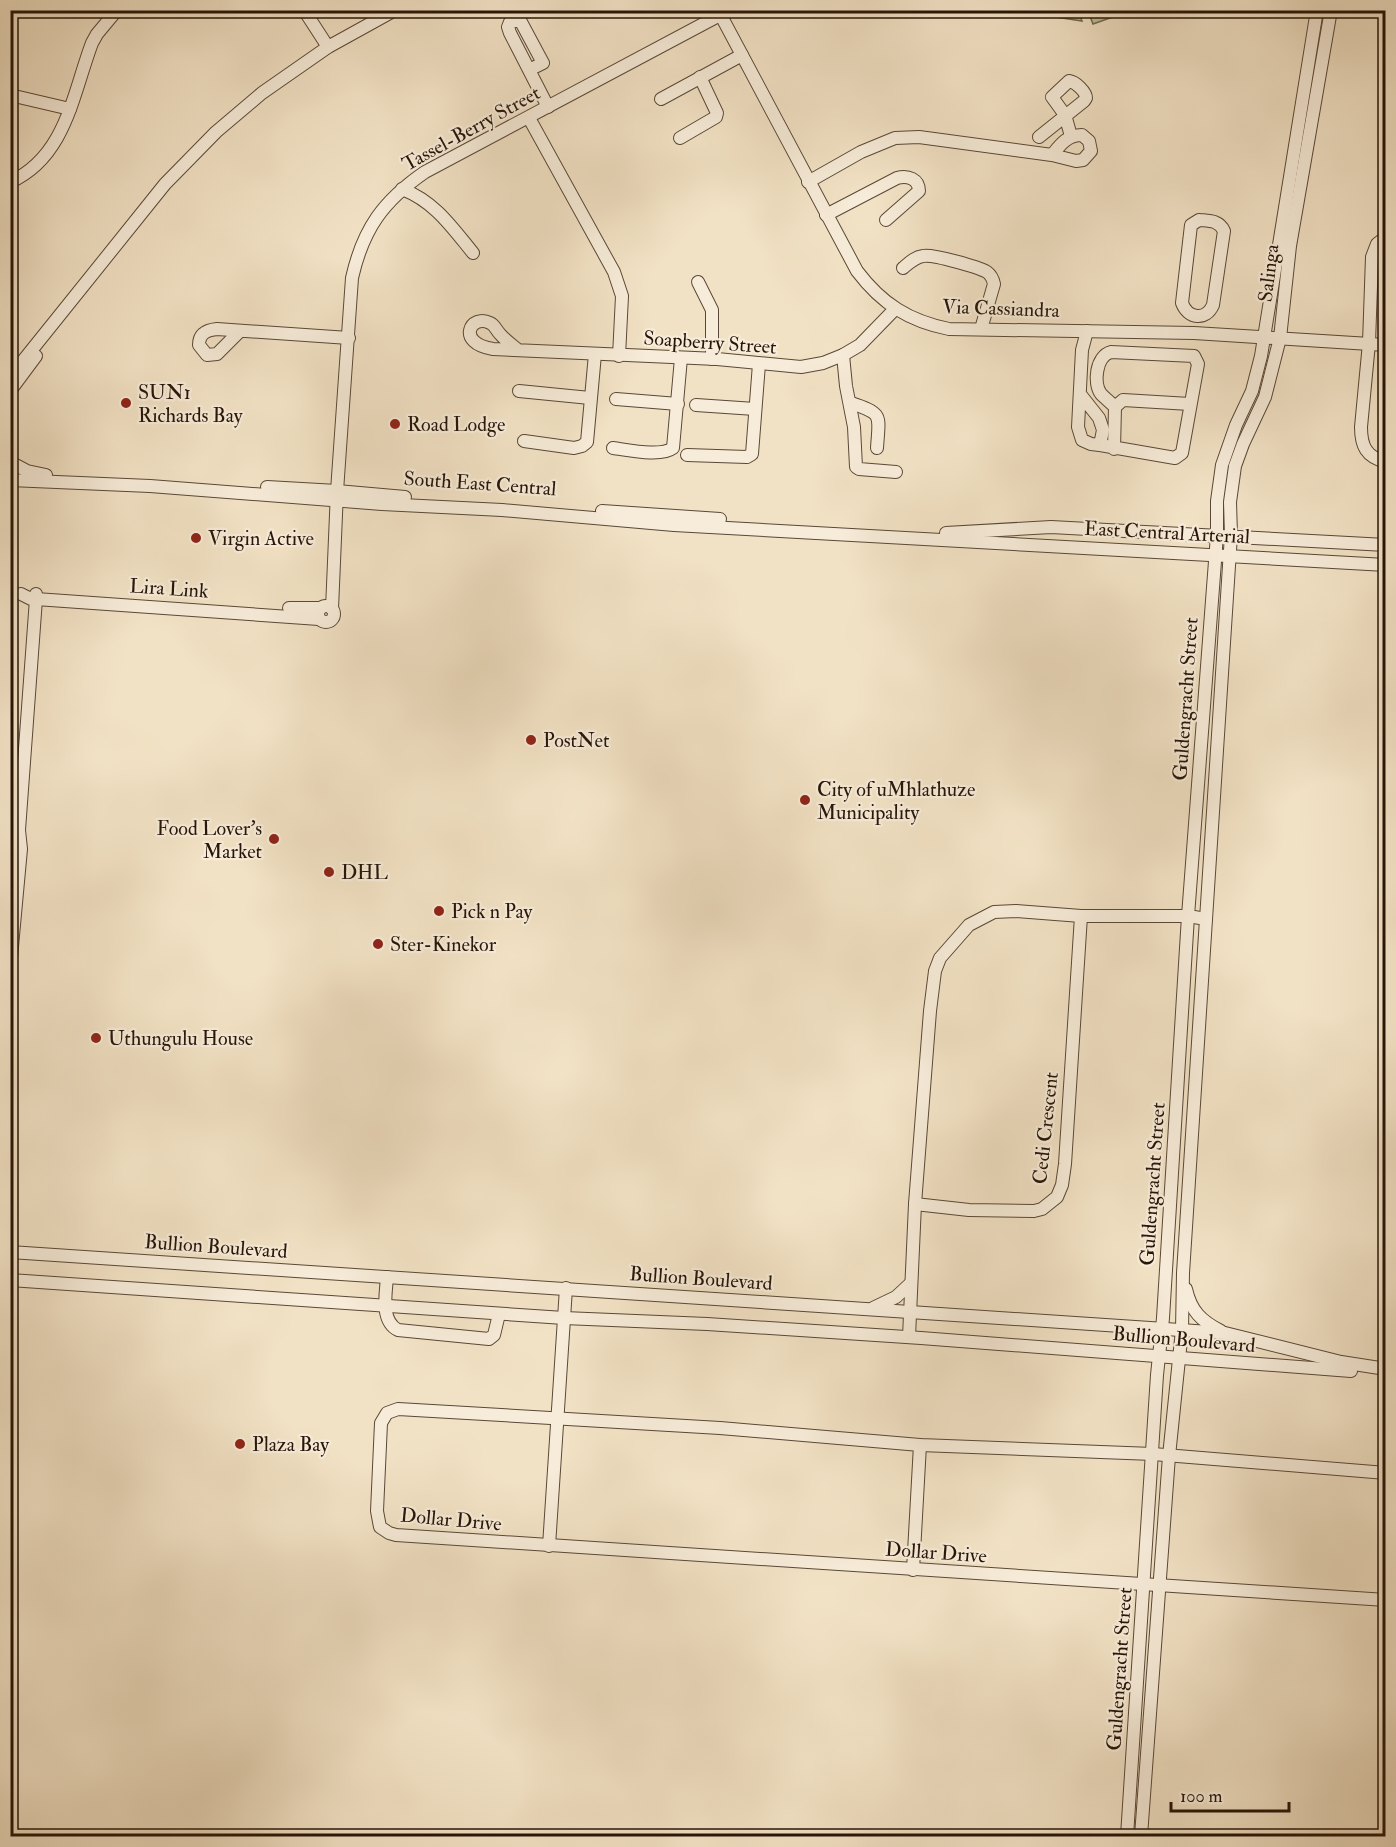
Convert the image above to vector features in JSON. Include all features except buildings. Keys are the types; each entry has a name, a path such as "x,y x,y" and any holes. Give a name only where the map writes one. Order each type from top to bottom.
{"street":[{"path":"10,182 29,171 49,151 59,136 92,43 117,10"},
{"path":"304,10 328,46"},
{"path":"10,377 165,184 216,132 262,93 328,46 395,10"},
{"name":"Salinga","path":"1217,535 1216,501 1222,465 1258,373 1265,337 1317,10"},
{"name":"Salinga","path":"1231,535 1230,502 1235,466 1265,398 1280,338 1290,246 1331,10"},
{"name":"Via Cassiandra","path":"719,13 857,271 865,282 895,309 929,325 949,329 1194,333 1386,345"},
{"name":"Tassel-Berry Street","path":"337,496 352,278 361,247 375,218 402,189 432,168 548,108 719,13"},
{"path":"661,99 742,55"},
{"path":"530,70 548,108"},
{"path":"680,138 716,117 717,113 700,77"},
{"path":"10,95 70,110"},
{"path":"1039,137 1065,115 1071,136"},
{"name":"Soapberry Street","path":"529,118 620,286 622,307 619,356 712,359 801,367 823,363 860,345 895,309"},
{"path":"808,182 861,152 895,138 919,137 1052,155 1076,161 1088,156 1091,151 1089,141 1082,135 1071,136 1052,155"},
{"path":"826,215 897,178 915,180 919,191 886,220"},
{"path":"402,189 422,197 447,220 473,253"},
{"path":"1199,220 1216,222 1224,231 1213,305 1206,315 1197,317 1188,313 1182,303 1191,225 1199,220"},
{"path":"1386,237 1377,244 1372,257 1369,343 1361,417 1361,439 1365,449 1370,456 1386,462"},
{"path":"903,268 909,262 927,256 968,265 987,272 994,284 981,329"},
{"path":"698,282 712,310 712,359"},
{"path":"10,391 79,298 85,286"},
{"path":"1194,333 1197,317"},
{"path":"1087,331 1082,350 1078,427 1082,440 1114,449 1179,457 1182,453 1198,364 1194,356 1106,353 1100,360 1097,383 1101,393 1115,407 1114,449"},
{"path":"240,332 349,338"},
{"path":"518,350 619,356"},
{"path":"524,441 574,448 587,442 595,354"},
{"path":"843,355 854,427 856,467 896,472"},
{"path":"614,448 658,452 672,450 681,358"},
{"path":"687,455 750,456 752,454 759,364"},
{"path":"519,391 590,398"},
{"path":"1080,394 1099,418 1103,430 1100,445"},
{"path":"616,399 678,404"},
{"path":"1115,407 1123,400 1191,404"},
{"path":"850,403 872,410 877,414 879,420 877,448"},
{"path":"696,405 755,410"},
{"path":"10,462 27,471 46,475"},
{"name":"South East Central","path":"10,474 337,496"},
{"name":"South East Central","path":"10,480 468,503 947,537"},
{"name":"Lira Link","path":"28,595 324,611 332,585 337,496"},
{"name":"East Central Arterial","path":"947,537 1051,527 1386,545"},
{"name":"Guldengracht Street","path":"1127,1836 1188,916 1217,535"},
{"name":"Guldengracht Street","path":"1141,1836 1169,1456 1182,1330 1183,1273 1231,535"},
{"name":"East Central Arterial","path":"947,537 1386,565"},
{"path":"15,848 19,830 34,620 28,595"},
{"path":"10,968 28,595"},
{"path":"10,892 14,862"},
{"path":"909,1337 915,1204 932,986 934,971 940,958 969,925 993,912 1188,916 1206,919"},
{"name":"Cedi Crescent","path":"915,1204 969,1210 1034,1211 1046,1207 1058,1197 1065,1164 1081,915"},
{"name":"Bullion Boulevard","path":"10,1252 1225,1333 1386,1372"},
{"path":"1183,1273 1194,1312 1201,1319 1225,1333"},
{"path":"387,1277 385,1305 390,1323 398,1330 474,1339 492,1338 499,1314"},
{"name":"Bullion Boulevard","path":"10,1280 499,1314 909,1337 1179,1359 1386,1372"},
{"path":"869,1309 896,1298 911,1283"},
{"path":"549,1546 566,1288"},
{"name":"Dollar Drive","path":"1386,1473 1153,1454 920,1445 720,1428 398,1409 390,1411 384,1417 380,1436 377,1511 377,1521 384,1530 396,1535 1386,1599"},
{"path":"913,1570 920,1445"}],"green space":[{"path":"1016,11 1078,11 1082,21"},
{"path":"1088,11 1127,11 1093,24"}],"place":[{"name":"SUN1 Richards Bay","path":"126,403"},
{"name":"Road Lodge","path":"395,424"},
{"name":"Virgin Active","path":"196,538"},
{"name":"PostNet","path":"531,740"},
{"name":"City of uMhlathuze Municipality","path":"805,800"},
{"name":"Food Lover's Market","path":"274,839"},
{"name":"DHL","path":"329,872"},
{"name":"Pick n Pay","path":"439,911"},
{"name":"Ster-Kinekor","path":"378,944"},
{"name":"Uthungulu House","path":"96,1038"},
{"name":"Plaza Bay","path":"240,1444"}]}
